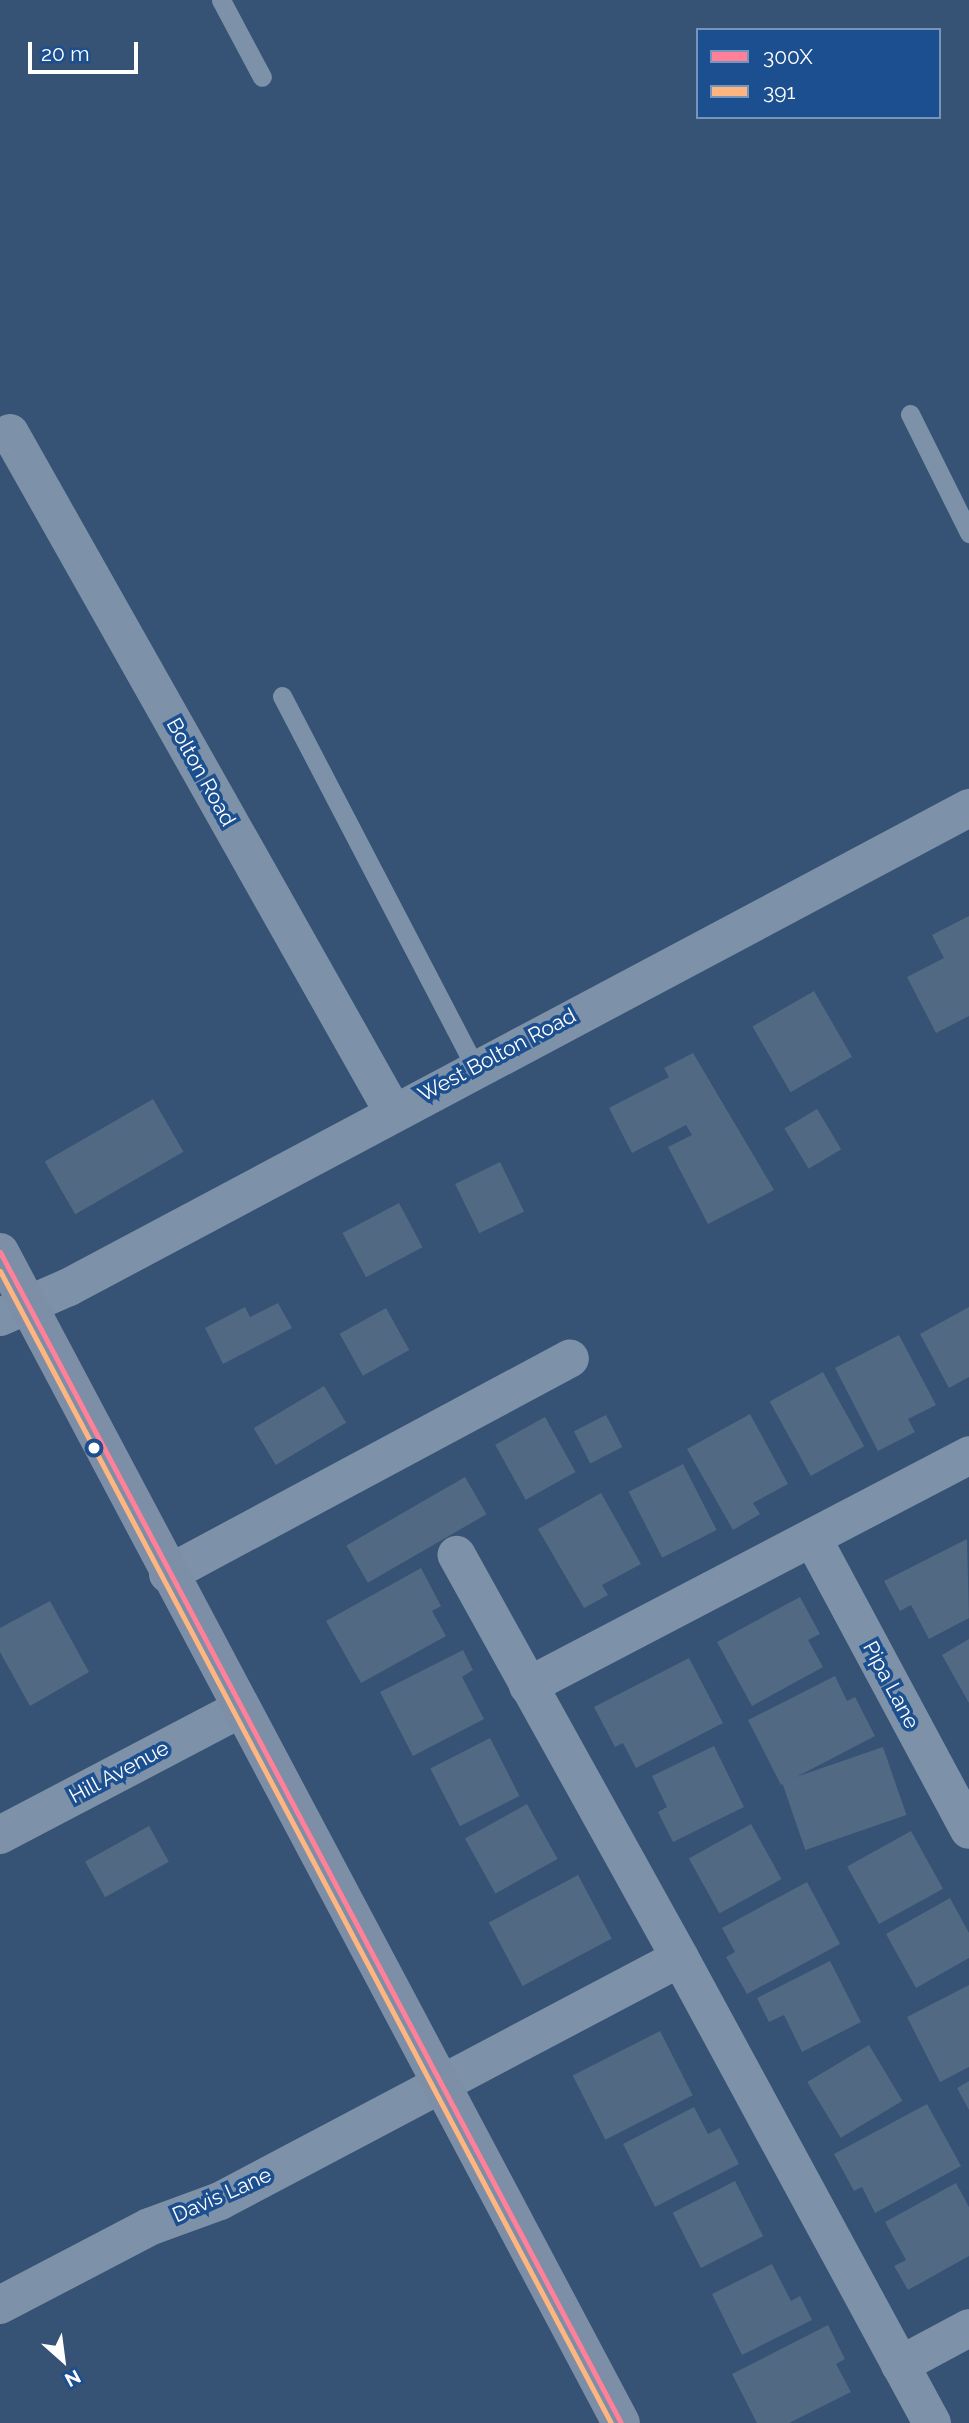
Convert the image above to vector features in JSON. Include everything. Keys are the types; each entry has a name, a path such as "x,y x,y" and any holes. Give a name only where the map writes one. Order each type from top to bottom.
{"main road":[{"path":"0,1252 14,1311 168,1574 238,1710 442,2082 621,2423"}],"street":[{"name":"Bolton Road","path":"10,433 393,1110"},
{"name":"West Bolton Road","path":"14,1311 969,808"},
{"path":"168,1574 570,1358"},
{"path":"528,1686 969,1455"},
{"name":"Pipa Lane","path":"813,1539 969,1830"},
{"path":"457,1555 680,1958 932,2423"},
{"name":"Hill Avenue","path":"0,1835 238,1710"},
{"name":"Davis Lane","path":"0,2305 149,2227 220,2201 680,1958"},
{"path":"900,2365 969,2328"}],"lane":[{"path":"221,0 262,77"},
{"path":"910,414 969,533"},
{"path":"282,696 475,1066"}],"building":[{"path":"969,916 969,1016 936,1033 907,977 944,958 932,935"},
{"path":"814,991 852,1057 791,1092 753,1026"},
{"path":"693,1053 774,1190 708,1224 668,1147 692,1135 686,1125 632,1153 609,1108 669,1077 664,1068"},
{"path":"153,1099 183,1152 75,1214 45,1162"},
{"path":"817,1109 841,1149 809,1169 784,1129"},
{"path":"500,1162 524,1211 479,1233 455,1184"},
{"path":"399,1203 422,1247 366,1277 342,1233"},
{"path":"278,1303 292,1328 223,1364 205,1328 245,1307 250,1317"},
{"path":"969,1307 969,1377 949,1388 920,1334"},
{"path":"386,1308 409,1350 363,1376 340,1334"},
{"path":"899,1335 936,1405 908,1419 915,1432 878,1451 835,1368"},
{"path":"823,1372 864,1446 811,1476 770,1402"},
{"path":"324,1386 346,1423 276,1465 254,1428"},
{"path":"750,1414 788,1484 753,1503 760,1514 733,1530 687,1449"},
{"path":"606,1415 622,1447 590,1463 574,1431"},
{"path":"545,1417 576,1472 526,1500 495,1445"},
{"path":"683,1464 717,1530 662,1558 629,1492"},
{"path":"465,1477 486,1514 368,1583 346,1546"},
{"path":"601,1493 641,1564 602,1585 608,1595 584,1608 538,1529"},
{"path":"967,1539 969,1618 929,1639 911,1605 900,1611 884,1581"},
{"path":"421,1568 441,1606 432,1611 446,1636 361,1683 326,1621"},
{"path":"800,1597 820,1634 808,1640 823,1667 752,1706 717,1642"},
{"path":"50,1601 89,1672 30,1706 0,1652 0,1628"},
{"path":"969,1639 969,1703 942,1655"},
{"path":"463,1650 473,1670 462,1677 484,1719 413,1756 380,1692"},
{"path":"689,1658 723,1723 636,1768 623,1743 615,1747 594,1707"},
{"path":"835,1676 847,1701 855,1697 875,1736 781,1785 748,1720"},
{"path":"490,1738 520,1796 460,1826 430,1768"},
{"path":"714,1746 744,1807 673,1842 658,1812 667,1807 652,1776"},
{"path":"883,1747 906,1815 805,1850 782,1782"},
{"path":"527,1804 558,1859 495,1894 465,1838"},
{"path":"751,1824 782,1879 719,1914 689,1858"},
{"path":"149,1826 169,1862 105,1897 85,1861"},
{"path":"911,1831 943,1889 879,1924 847,1866"},
{"path":"578,1875 612,1939 523,1986 489,1922"},
{"path":"807,1882 840,1944 747,1994 726,1957 735,1952 722,1928"},
{"path":"950,1898 969,1933 969,1958 916,1988 886,1934"},
{"path":"830,1961 861,2022 802,2052 784,2015 769,2022 757,1998"},
{"path":"969,1985 969,2067 940,2082 907,2017"},
{"path":"660,2031 693,2095 605,2140 573,2075"},
{"path":"869,2045 902,2101 841,2138 807,2082"},
{"path":"969,2081 969,2110 957,2088"},
{"path":"927,2104 961,2166 875,2213 862,2187 854,2191 834,2154"},
{"path":"694,2107 708,2134 720,2128 739,2164 655,2207 623,2144"},
{"path":"735,2181 763,2236 701,2268 673,2213"},
{"path":"956,2183 969,2207 969,2256 908,2290 894,2266 906,2260 885,2222"},
{"path":"772,2264 791,2301 800,2296 812,2320 742,2355 712,2294"},
{"path":"828,2325 845,2359 836,2364 851,2392 789,2423 757,2423 732,2374"}],"transit line":[{"name":"300X","path":"0,1252 621,2423"},
{"name":"391","path":"0,1271 611,2423"}]}
